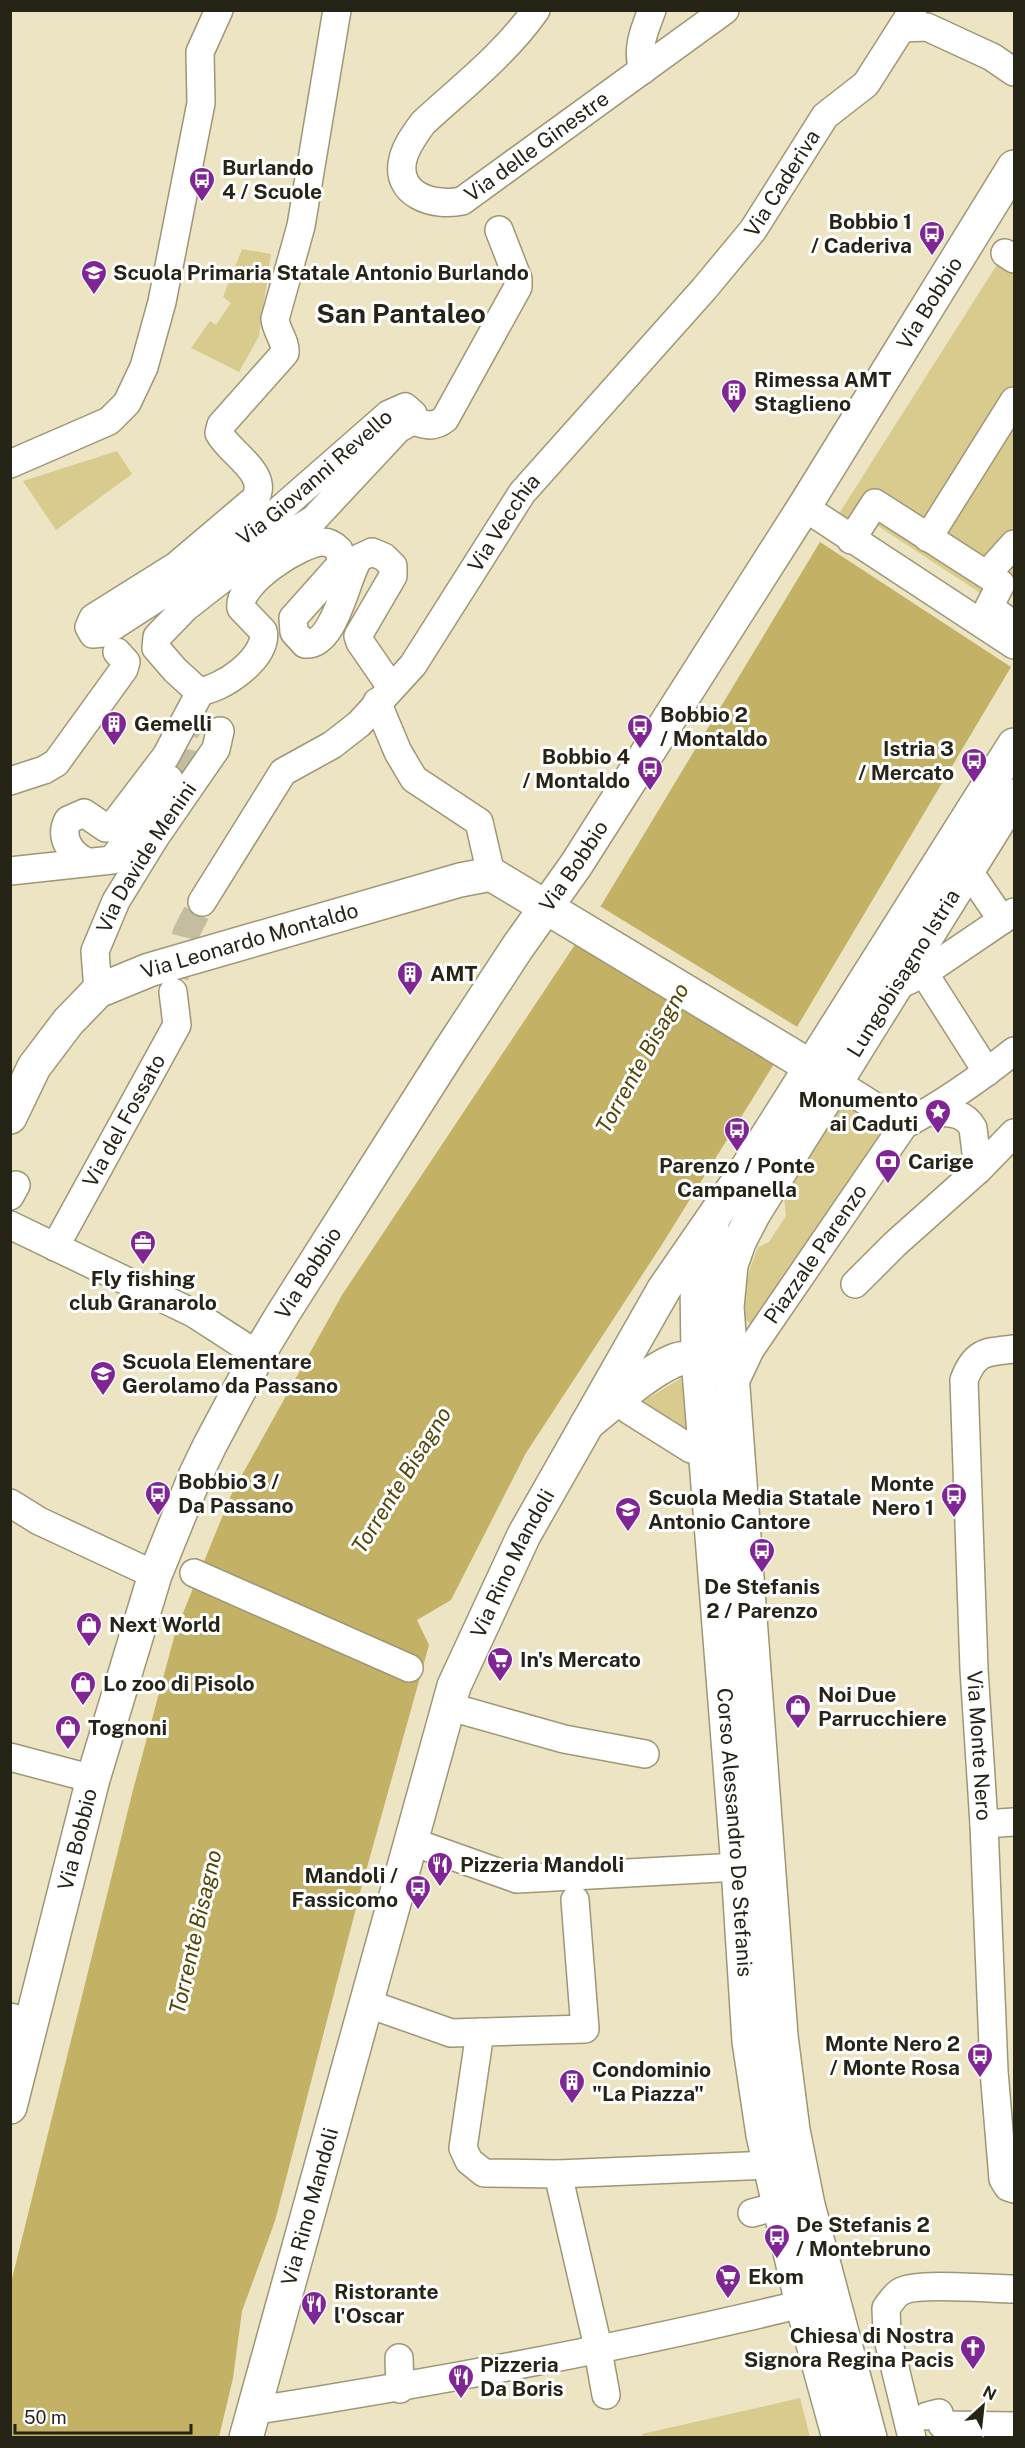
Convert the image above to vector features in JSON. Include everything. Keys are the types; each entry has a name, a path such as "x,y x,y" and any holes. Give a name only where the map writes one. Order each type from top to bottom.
{"main road":[{"name":"Via Bobbio","path":"10,2107 21,2020 155,1575 196,1474 258,1355 448,1052 517,948 576,865 804,507 1014,167"},
{"name":"Lungobisagno Istria","path":"713,1219 785,1107 815,1068 1014,746"},
{"name":"Lungobisagno Istria","path":"713,1355 727,1307 731,1265 739,1242 754,1213 815,1068 895,987 1014,796"},
{"path":"491,874 815,1068"},
{"name":"Via Leonardo Montaldo","path":"10,1117 34,1067 68,1022 98,991 160,967 460,880 491,874"},
{"name":"Corso Alessandro De Stefanis","path":"713,1219 701,1256 697,1279 713,1355 738,1867 749,2041 770,2166 802,2304 839,2438"},
{"name":"Via Rino Mandoli","path":"249,2424 454,1686 524,1535 664,1289 713,1219"},
{"name":"Corso Alessandro De Stefanis","path":"713,1355 733,1386 781,2036 790,2110 808,2205 870,2438"},
{"name":"Via Rino Mandoli","path":"586,1424 622,1395 668,1364 678,1359 713,1355"}],"street":[{"path":"10,464 109,421 128,403 144,367 162,302 201,103 200,52 219,10"},
{"path":"201,103 213,83 223,41 237,10"},
{"name":"Via Giovanni Revello","path":"337,10 301,226 275,316 278,332 285,345 284,356 222,426 219,433 223,441 255,474 260,484 255,499 176,566 93,618 88,627 93,634 104,633 157,598 268,520 389,414 405,407 413,414 412,421 398,429 314,519 244,562 185,608 156,637 156,648 175,670 198,691 206,691 244,668 256,656 262,644 263,631 241,608 240,600 247,588 288,556 322,542 332,544 339,550 342,563 293,618 294,632 305,644 314,643 319,640 341,602 359,558 372,552 384,557 393,566 393,576 358,636 384,695"},
{"name":"Via delle Ginestre","path":"536,10 501,53 423,123 414,135 403,159 401,172 409,190 419,197 438,203 462,201 725,10"},
{"path":"644,70 639,58 640,45 651,10"},
{"path":"907,19 992,57 1014,72"},
{"name":"Via Caderiva","path":"645,355 753,230 825,116 866,84 907,19"},
{"path":"412,421 428,426 437,424 445,418 518,287 518,279 500,230"},
{"name":"Via Vecchia","path":"202,902 283,772 332,745 359,724 413,665 522,493 645,355"},
{"path":"928,538 1014,401"},
{"path":"851,540 875,503 1001,584 989,607 1013,634"},
{"path":"804,507 851,540 1013,634"},
{"path":"987,574 1014,544"},
{"path":"10,781 56,764 124,669 126,662 117,651"},
{"name":"Via Davide Menini","path":"87,862 77,856 68,846 65,831 68,820 84,813 106,828 112,827 166,756 197,698 198,691"},
{"path":"384,695 398,752 414,779 479,822 491,874"},
{"name":"Via Davide Menini","path":"98,991 95,951 116,901 156,836 216,749 220,731"},
{"name":"Via Davide Menini","path":"10,871 87,862 99,863 116,858 156,802 172,773"},
{"path":"895,987 924,973 1008,916 968,870"},
{"path":"924,973 987,1072"},
{"name":"Via del Fossato","path":"55,1246 177,1025 173,992"},
{"name":"Piazzale Parenzo","path":"733,1386 750,1350 904,1125 987,1072 1014,1051"},
{"path":"815,1068 904,1125"},
{"path":"927,1112 960,1114 969,1122 973,1128 978,1170"},
{"path":"855,1284 978,1170 1014,1133"},
{"path":"10,1225 193,1313 258,1355"},
{"path":"713,1355 744,1343 765,1328"},
{"name":"Via Monte Nero","path":"1011,2183 994,2082 984,1824 974,1659 964,1380 971,1363 985,1352 1014,1349"},
{"path":"628,1410 691,1449"},
{"path":"10,1503 39,1521 155,1575"},
{"path":"194,1573 409,1668"},
{"path":"447,1707 564,1739 645,1754"},
{"path":"10,1757 93,1779"},
{"path":"984,1824 1014,1822"},
{"path":"410,1842 517,1879 738,1867"},
{"path":"366,2003 451,2033 585,2029 575,1900"},
{"path":"480,2032 463,2148 469,2161 484,2173 558,2174 770,2166"},
{"path":"558,2174 606,2395"},
{"path":"1014,2289 950,2287 912,2289 900,2291 886,2308 887,2335 920,2427 939,2414 942,2425 1014,2426"},
{"path":"249,2424 400,2389 668,2336 802,2304"},
{"path":"399,2358 400,2389"}],"shaded area":[{"path":"1014,238 1014,573 985,596 875,524 833,523"},
{"path":"242,249 271,254 259,336 239,372 191,348 210,321 216,325 231,303 223,297"},
{"path":"117,451 132,474 56,530 23,481"},
{"path":"842,1103 884,1128 756,1327 742,1318 745,1282 758,1247 769,1242 786,1216 784,1197"},
{"path":"683,1377 691,1449 629,1410"},
{"path":"800,2398 810,2437 643,2438 642,2434"}],"water":[{"name":"Torrente Bisagno","path":"820,542 1011,667 797,1027 661,1246 526,1453 451,1600 417,1620 429,1645 361,1889 275,2221 242,2311 233,2378 219,2437 11,2438 11,2283 133,1790 176,1630 232,1493 342,1295 602,904"}],"pier":[{"path":"598,905 799,1028 776,1065 574,941"}],"tunnel":[{"path":"172,773 181,754 186,731 193,722 207,721 220,731"},
{"path":"175,977 186,933 202,902"}],"place":[{"name":"Burlando 4 / Scuole","path":"202,203"},
{"name":"Bobbio 1 / Caderiva","path":"932,257"},
{"name":"Scuola Primaria Statale Antonio Burlando","path":"94,296"},
{"name":"Rimessa AMT Staglieno","path":"734,415"},
{"name":"Gemelli","path":"114,747"},
{"name":"Bobbio 2 / Montaldo","path":"640,750"},
{"name":"Istria 3 / Mercato","path":"974,784"},
{"name":"Bobbio 4 / Montaldo","path":"650,792"},
{"name":"AMT","path":"410,997"},
{"name":"Monumento ai Caduti","path":"938,1135"},
{"name":"Parenzo / Ponte Campanella","path":"737,1153"},
{"name":"Carige","path":"888,1185"},
{"name":"Fly fishing club Granarolo","path":"143,1266"},
{"name":"Scuola Elementare Gerolamo da Passano","path":"103,1397"},
{"name":"Bobbio 3 / Da Passano","path":"158,1517"},
{"name":"Monte Nero 1","path":"954,1519"},
{"name":"Scuola Media Statale Antonio Cantore","path":"628,1533"},
{"name":"De Stefanis 2 / Parenzo","path":"762,1574"},
{"name":"Next World","path":"89,1648"},
{"name":"In's Mercato","path":"500,1683"},
{"name":"Lo zoo di Pisolo","path":"83,1707"},
{"name":"Noi Due Parrucchiere","path":"798,1730"},
{"name":"Tognoni","path":"68,1751"},
{"name":"Pizzeria Mandoli","path":"440,1888"},
{"name":"Mandoli / Fassicomo","path":"418,1911"},
{"name":"Monte Nero 2 / Monte Rosa","path":"980,2079"},
{"name":"Condominio \"La Piazza\"","path":"572,2105"},
{"name":"De Stefanis 2 / Montebruno","path":"777,2260"},
{"name":"Ekom","path":"728,2300"},
{"name":"Ristorante l'Oscar","path":"314,2327"},
{"name":"Chiesa di Nostra Signora Regina Pacis","path":"973,2371"},
{"name":"Pizzeria Da Boris","path":"461,2400"}],"district":[{"name":"San Pantaleo","path":"401,314"}]}
